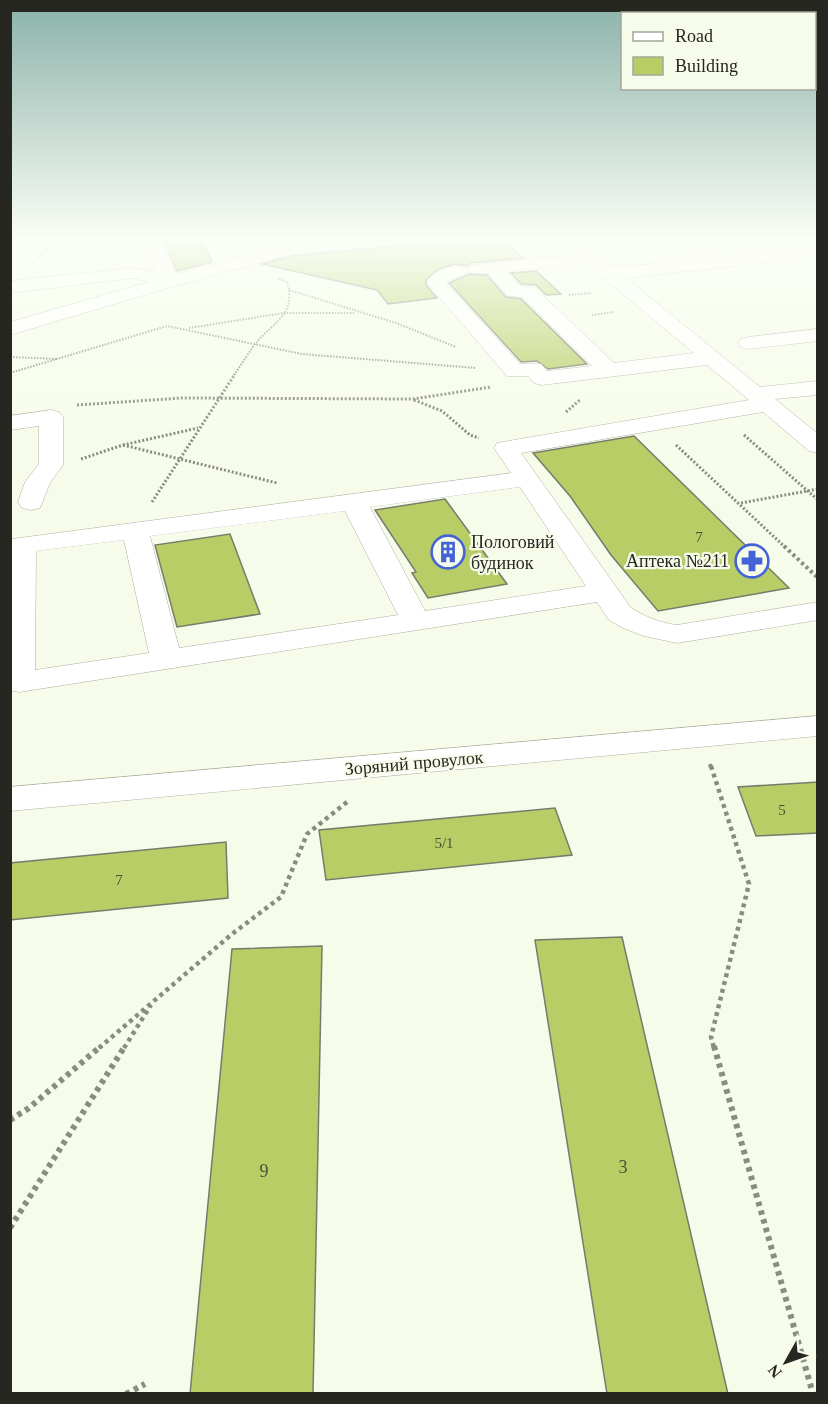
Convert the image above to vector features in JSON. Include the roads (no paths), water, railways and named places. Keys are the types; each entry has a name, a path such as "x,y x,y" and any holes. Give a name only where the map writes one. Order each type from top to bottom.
{"street":[{"path":"10,329 94,305"},
{"path":"455,305 515,371 533,369 542,378 709,358"},
{"path":"542,305 609,370"},
{"path":"646,305 818,446"},
{"path":"748,344 818,335"},
{"path":"818,388 653,423 506,448 620,614 635,624 656,632 677,634 818,611"},
{"path":"10,423 51,417 51,465 21,503 15,683 605,592"},
{"path":"21,556 135,530 527,479"},
{"path":"354,502 416,621"},
{"path":"135,530 166,659"},
{"name":"Зоряний провулок","path":"10,800 818,726"}],"place":[{"name":"Пологовий будинок","path":"448,552"},
{"name":"Аптека №211","path":"752,561"}]}
